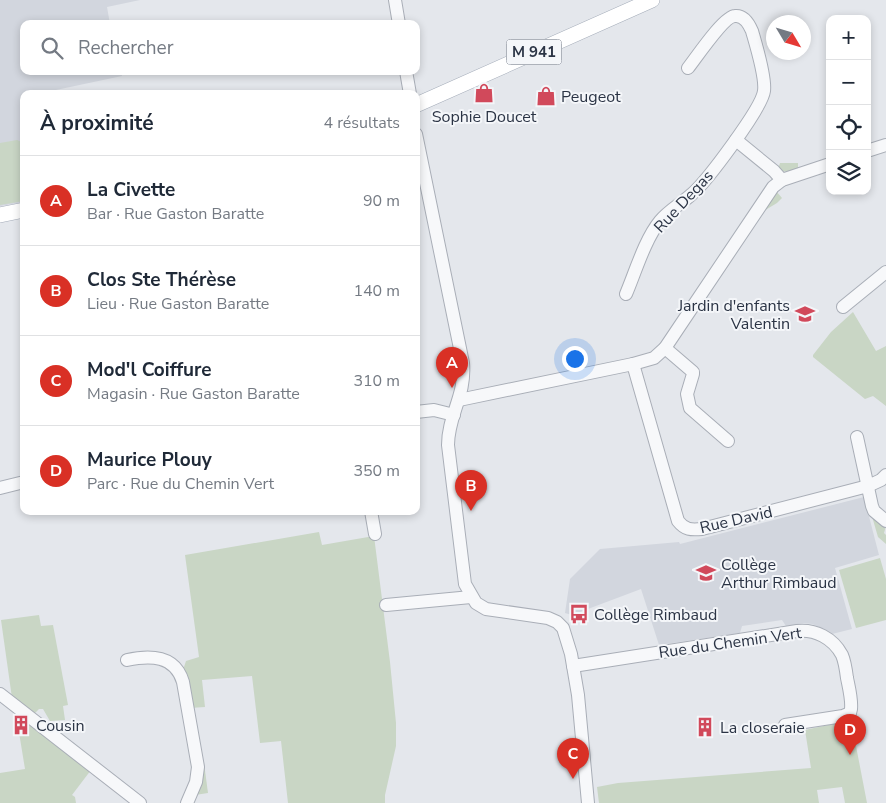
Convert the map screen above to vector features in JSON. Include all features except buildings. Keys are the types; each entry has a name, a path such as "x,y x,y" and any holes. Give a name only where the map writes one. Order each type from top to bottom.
{"main road":[{"name":"M 941","path":"420,94 633,0"},
{"name":"M 941","path":"420,103 652,0"},
{"path":"0,215 20,211"},
{"path":"0,223 20,219"}],"street":[{"path":"395,0 398,20"},
{"name":"Rue Degas","path":"626,294 656,226 670,211 699,187 736,140 764,90 752,31 750,25 741,17 730,17 688,68"},
{"path":"407,75 409,90"},
{"path":"736,140 774,170 782,180"},
{"path":"870,150 886,145"},
{"path":"420,153 461,348 464,378 460,400 448,438 465,584 471,597 481,607 548,618 557,622 565,632 574,666 588,803"},
{"path":"460,400 654,358 665,348 773,187 782,180 826,165"},
{"path":"843,308 886,272"},
{"path":"665,348 693,374 687,394 690,408 728,441"},
{"name":"Rue David","path":"633,364 678,521 682,527 702,529 868,486 881,480 886,475"},
{"path":"420,412 434,410 454,415"},
{"path":"857,437 874,511 886,521"},
{"path":"0,488 20,483"},
{"path":"372,515 375,534"},
{"path":"386,605 471,597"},
{"name":"Rue du Chemin Vert","path":"574,666 797,631 815,632 828,640 843,656 848,683 850,713 843,716 785,725"},
{"path":"127,660 148,657 159,659 172,663 179,672 198,762 196,782 187,803"},
{"path":"0,694 140,803"}],"shaded area":[{"path":"0,0 140,0 107,7 109,20 20,20 20,75 122,76 56,90 20,90 20,203 0,206"},
{"name":"Collège Arthur Rimbaud","path":"864,497 879,555 835,568 852,629 832,634 812,624 804,623 786,626 782,620 742,626 740,633 659,645 641,589 572,615 565,613 570,579 600,549 679,542 680,544"}],"green space":[{"path":"17,140 20,141 20,202 0,205 0,143"},
{"path":"780,163 798,163 798,170 788,172 778,169"},
{"path":"776,191 782,198 762,212"},
{"path":"853,312 876,351 886,346 886,406 873,396 865,399 813,357 831,332"},
{"path":"871,513 886,526 884,533 886,535 886,544 878,537"},
{"path":"319,532 322,545 374,536 396,723 396,746 385,795 385,803 288,803 281,741 260,743 252,676 202,680 205,707 190,708 183,670 186,661 199,657 185,555"},
{"path":"880,558 886,579 886,620 856,628 839,570"},
{"path":"39,615 41,626 53,625 68,705 63,706 65,720 50,721 43,709 39,709 34,714 12,698 1,620"},
{"path":"16,714 91,770 72,795 75,797 76,803 0,803 0,773 25,769"},
{"path":"851,720 867,803 845,803 842,787 817,790 819,803 599,803 597,787 618,783 811,768 805,730"},
{"path":"201,762 204,763 208,793 195,795"}],"place":[{"name":"Sophie Doucet","path":"484,93"},
{"name":"Peugeot","path":"546,96"},
{"name":"Jardin d'enfants Valentin","path":"805,314"},
{"name":"La Civette","path":"452,388"},
{"name":"Clos Ste Thérèse","path":"471,511"},
{"name":"Collège Arthur Rimbaud","path":"706,573"},
{"name":"Collège Rimbaud","path":"579,614"},
{"name":"Cousin","path":"21,725"},
{"name":"La closeraie","path":"705,727"},
{"name":"Maurice Plouy","path":"850,755"},
{"name":"Mod'l Coiffure","path":"573,779"}]}
